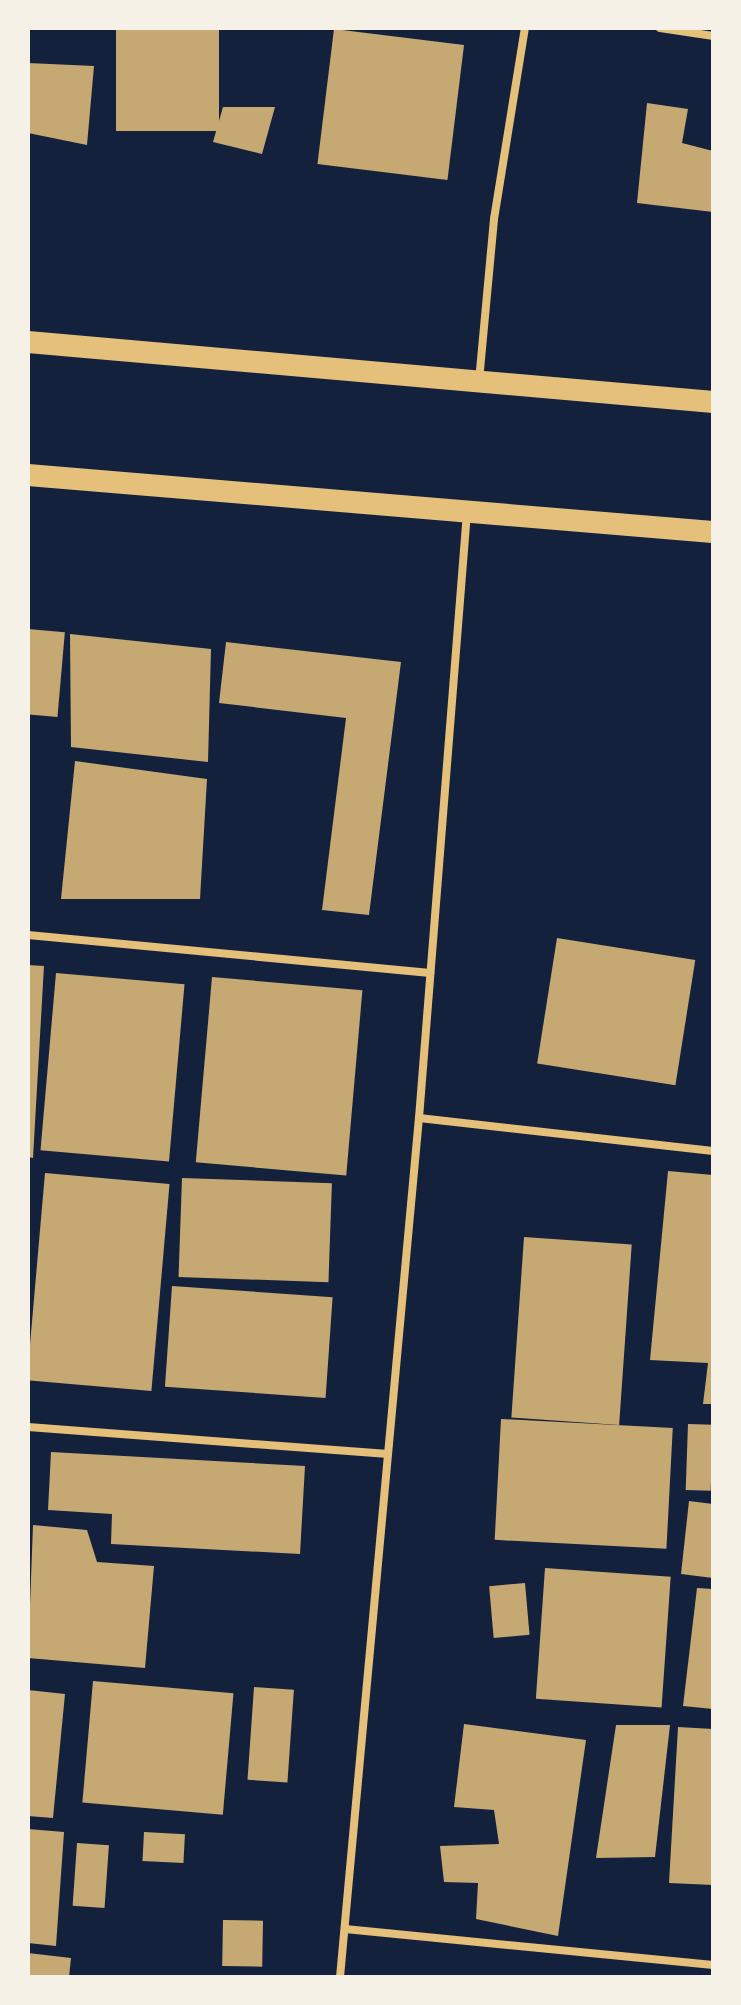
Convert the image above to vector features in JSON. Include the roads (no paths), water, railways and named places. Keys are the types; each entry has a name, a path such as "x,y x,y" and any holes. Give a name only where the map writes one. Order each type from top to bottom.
{"highway":[{"path":"28,342 713,402"},
{"path":"28,475 713,532"}],"street":[{"path":"479,382 494,219 525,28"},
{"path":"660,28 713,36"},
{"path":"340,1977 385,1454 419,1118 467,512"},
{"path":"28,935 430,973"},
{"path":"419,1118 713,1151"},
{"path":"28,1427 385,1454"},
{"path":"345,1929 713,1965"}]}
